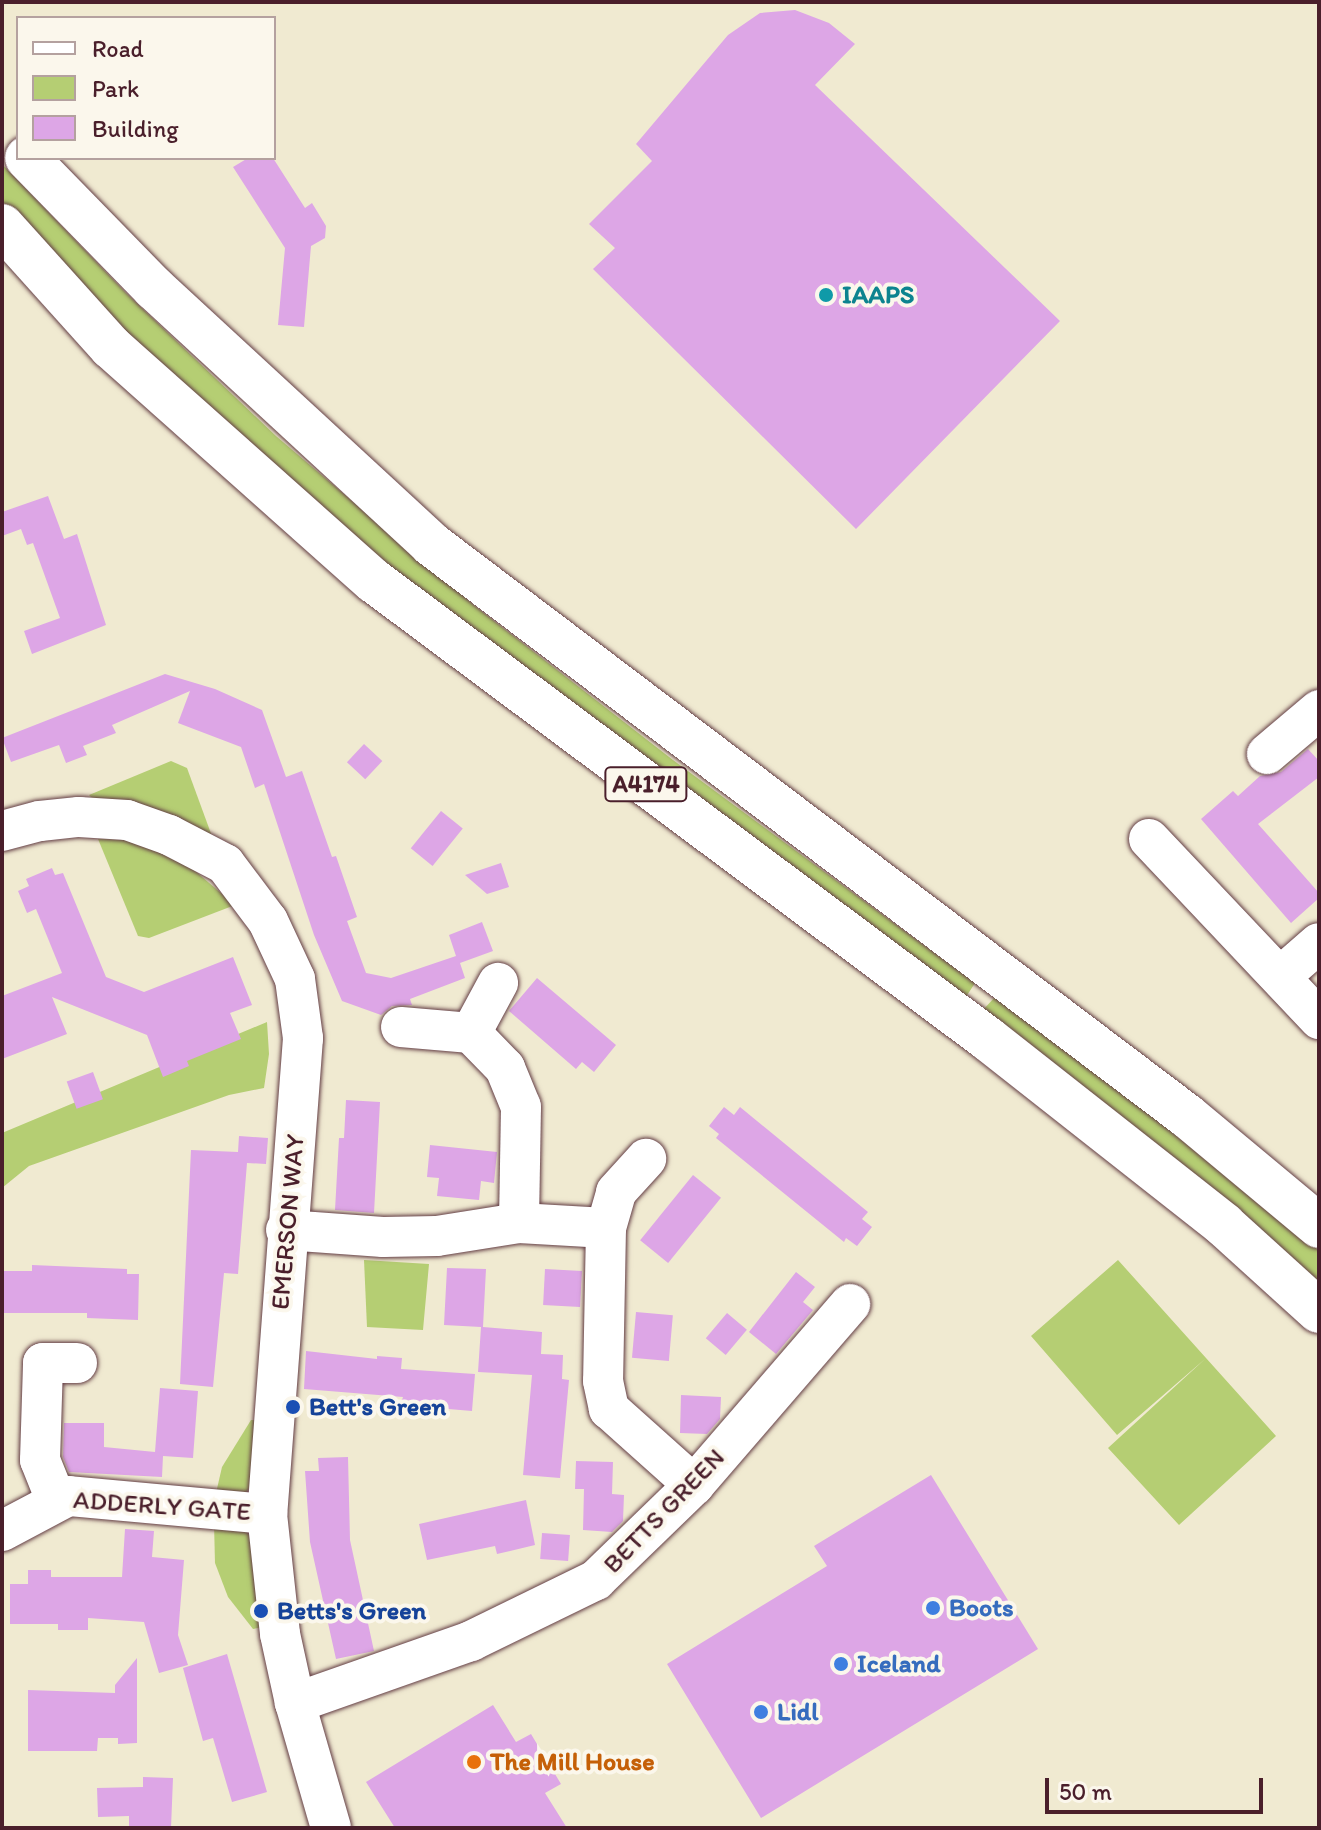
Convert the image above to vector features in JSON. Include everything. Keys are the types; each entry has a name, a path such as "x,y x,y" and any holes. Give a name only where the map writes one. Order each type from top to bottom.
{"highway":[{"path":"2,132 16,147"},
{"name":"A4174","path":"29,160 154,288 431,544 1187,1116 1319,1226"},
{"name":"A4174","path":"2,226 111,347 374,581 988,1039 1224,1225 1319,1311"}],"street":[{"path":"1267,754 1319,710"},
{"name":"EMERSON WAY","path":"2,831 63,819 127,820 169,835 225,864 268,921 295,979 303,1038 286,1230 267,1514 280,1634 295,1703 331,1828"},
{"path":"1149,839 1319,1019"},
{"path":"1281,976 1319,943"},
{"path":"471,1033 498,983"},
{"path":"401,1027 471,1033 505,1068 521,1107 519,1223"},
{"path":"646,1159 616,1192 606,1228 603,1381 609,1409 694,1485"},
{"path":"286,1230 383,1237 437,1236 519,1223 606,1228"},
{"name":"BETTS GREEN","path":"295,1703 471,1641 596,1580 694,1485 850,1304"},
{"name":"ADDERLY GATE","path":"56,1500 40,1460 43,1363 77,1363"},
{"name":"ADDERLY GATE","path":"2,1531 68,1496 267,1514"}],"green space":[{"path":"2,164 126,293 276,436 476,607 673,760 975,983 964,1000 435,605 167,377 2,201"},
{"path":"171,761 187,768 213,839 99,805 89,795"},
{"path":"98,839 130,840 181,859 235,905 149,938 138,936"},
{"path":"996,996 1279,1215 1319,1251 1319,1288 981,1012"},
{"path":"267,1022 269,1054 264,1088 229,1095 29,1166 2,1188 2,1133"},
{"path":"364,1260 429,1264 423,1330 367,1327"},
{"path":"1118,1260 1276,1436 1179,1525 1108,1448 1205,1359 1117,1435 1031,1336"},
{"path":"251,1420 258,1420 251,1485 245,1494 216,1493 222,1467"},
{"path":"214,1523 244,1529 250,1536 263,1627 253,1629 228,1597 215,1563"}],"building":[{"name":"IAAPS","path":"795,10 829,23 855,44 815,85 1060,321 856,529 593,269 615,248 589,224 652,161 636,144 728,35 760,13"},
{"path":"245,160 274,160 305,208 312,203 326,226 325,238 311,246 304,327 278,325 285,248 233,167"},
{"path":"48,496 64,539 77,534 106,625 32,654 24,631 60,618 33,543 27,545 21,529 2,536 2,512"},
{"path":"165,674 215,689 262,710 286,777 302,771 332,857 336,856 357,917 347,921 366,973 391,978 456,956 449,935 482,922 493,951 460,963 465,978 410,999 412,1005 392,1006 381,1015 342,1001 314,935 264,784 255,788 241,747 178,723 190,691 112,725 116,733 83,746 87,755 66,763 59,745 11,762 2,738"},
{"path":"364,744 382,761 365,779 347,762"},
{"path":"1308,749 1319,761 1319,777 1258,824 1319,893 1319,898 1291,923 1201,819 1233,791 1238,796 1260,776 1281,772"},
{"path":"441,811 463,829 433,866 411,848"},
{"path":"501,863 509,887 487,894 465,875"},
{"path":"52,868 55,875 63,873 106,977 144,992 233,957 252,1005 230,1013 241,1039 187,1061 189,1066 163,1077 147,1035 52,997 67,1034 2,1059 2,996 62,973 36,909 27,913 18,891 29,886 26,879"},
{"path":"537,978 616,1045 594,1072 582,1062 576,1069 509,1011"},
{"path":"93,1072 103,1099 77,1109 67,1082"},
{"path":"346,1100 380,1102 374,1213 335,1210 339,1138 344,1138"},
{"path":"724,1107 734,1115 740,1107 868,1212 862,1219 872,1227 857,1246 846,1238 844,1242 716,1138 719,1134 709,1126"},
{"path":"239,1136 268,1138 266,1164 247,1163 238,1274 224,1273 213,1387 180,1384 191,1150 238,1152"},
{"path":"430,1145 497,1152 494,1183 481,1181 479,1200 437,1196 439,1178 427,1177"},
{"path":"693,1175 721,1198 668,1263 640,1240"},
{"path":"32,1265 127,1269 127,1274 139,1274 138,1320 87,1318 87,1313 2,1313 2,1271 32,1271"},
{"path":"447,1268 486,1269 483,1327 542,1332 541,1354 563,1355 562,1379 569,1380 560,1478 523,1475 532,1375 478,1372 481,1327 444,1325"},
{"path":"545,1269 582,1271 580,1307 543,1305"},
{"path":"796,1272 815,1287 803,1302 813,1310 776,1354 749,1332"},
{"path":"636,1312 673,1315 669,1361 632,1358"},
{"path":"727,1313 747,1330 726,1355 706,1338"},
{"path":"306,1351 377,1359 377,1356 402,1358 401,1369 475,1374 472,1411 413,1406 413,1401 402,1400 403,1397 304,1389"},
{"path":"160,1388 198,1391 193,1458 163,1456 162,1477 69,1472 63,1457 64,1423 104,1423 104,1447 155,1452"},
{"path":"681,1395 721,1397 720,1419 707,1434 680,1433"},
{"path":"348,1457 350,1540 374,1651 336,1659 310,1542 305,1471 319,1471 318,1458"},
{"path":"576,1461 613,1462 612,1494 624,1495 623,1521 612,1532 583,1530 584,1489 575,1489"},
{"path":"931,1475 1038,1649 761,1818 667,1664 827,1566 814,1546"},
{"path":"526,1500 535,1545 497,1554 495,1546 427,1560 419,1524"},
{"path":"125,1529 154,1531 152,1557 184,1560 178,1635 188,1665 159,1673 144,1622 88,1618 88,1630 58,1630 58,1624 10,1624 10,1584 28,1584 28,1570 51,1570 51,1577 122,1577"},
{"path":"542,1533 570,1535 568,1561 540,1559"},
{"path":"227,1654 267,1792 232,1802 213,1738 203,1741 183,1668"},
{"path":"137,1658 137,1743 118,1744 118,1738 98,1738 97,1751 28,1751 28,1690 115,1693 115,1685"},
{"name":"The Mill House","path":"493,1705 516,1742 531,1734 561,1784 545,1793 567,1828 395,1828 366,1782"},
{"path":"143,1777 173,1778 171,1828 129,1828 129,1816 98,1817 97,1788 143,1787"}],"place":[{"name":"IAAPS","path":"826,295"},
{"name":"Bett's Green","path":"293,1407"},
{"name":"Boots","path":"933,1608"},
{"name":"Betts's Green","path":"261,1611"},
{"name":"Iceland","path":"841,1664"},
{"name":"Lidl","path":"761,1712"},
{"name":"The Mill House","path":"474,1762"}]}
